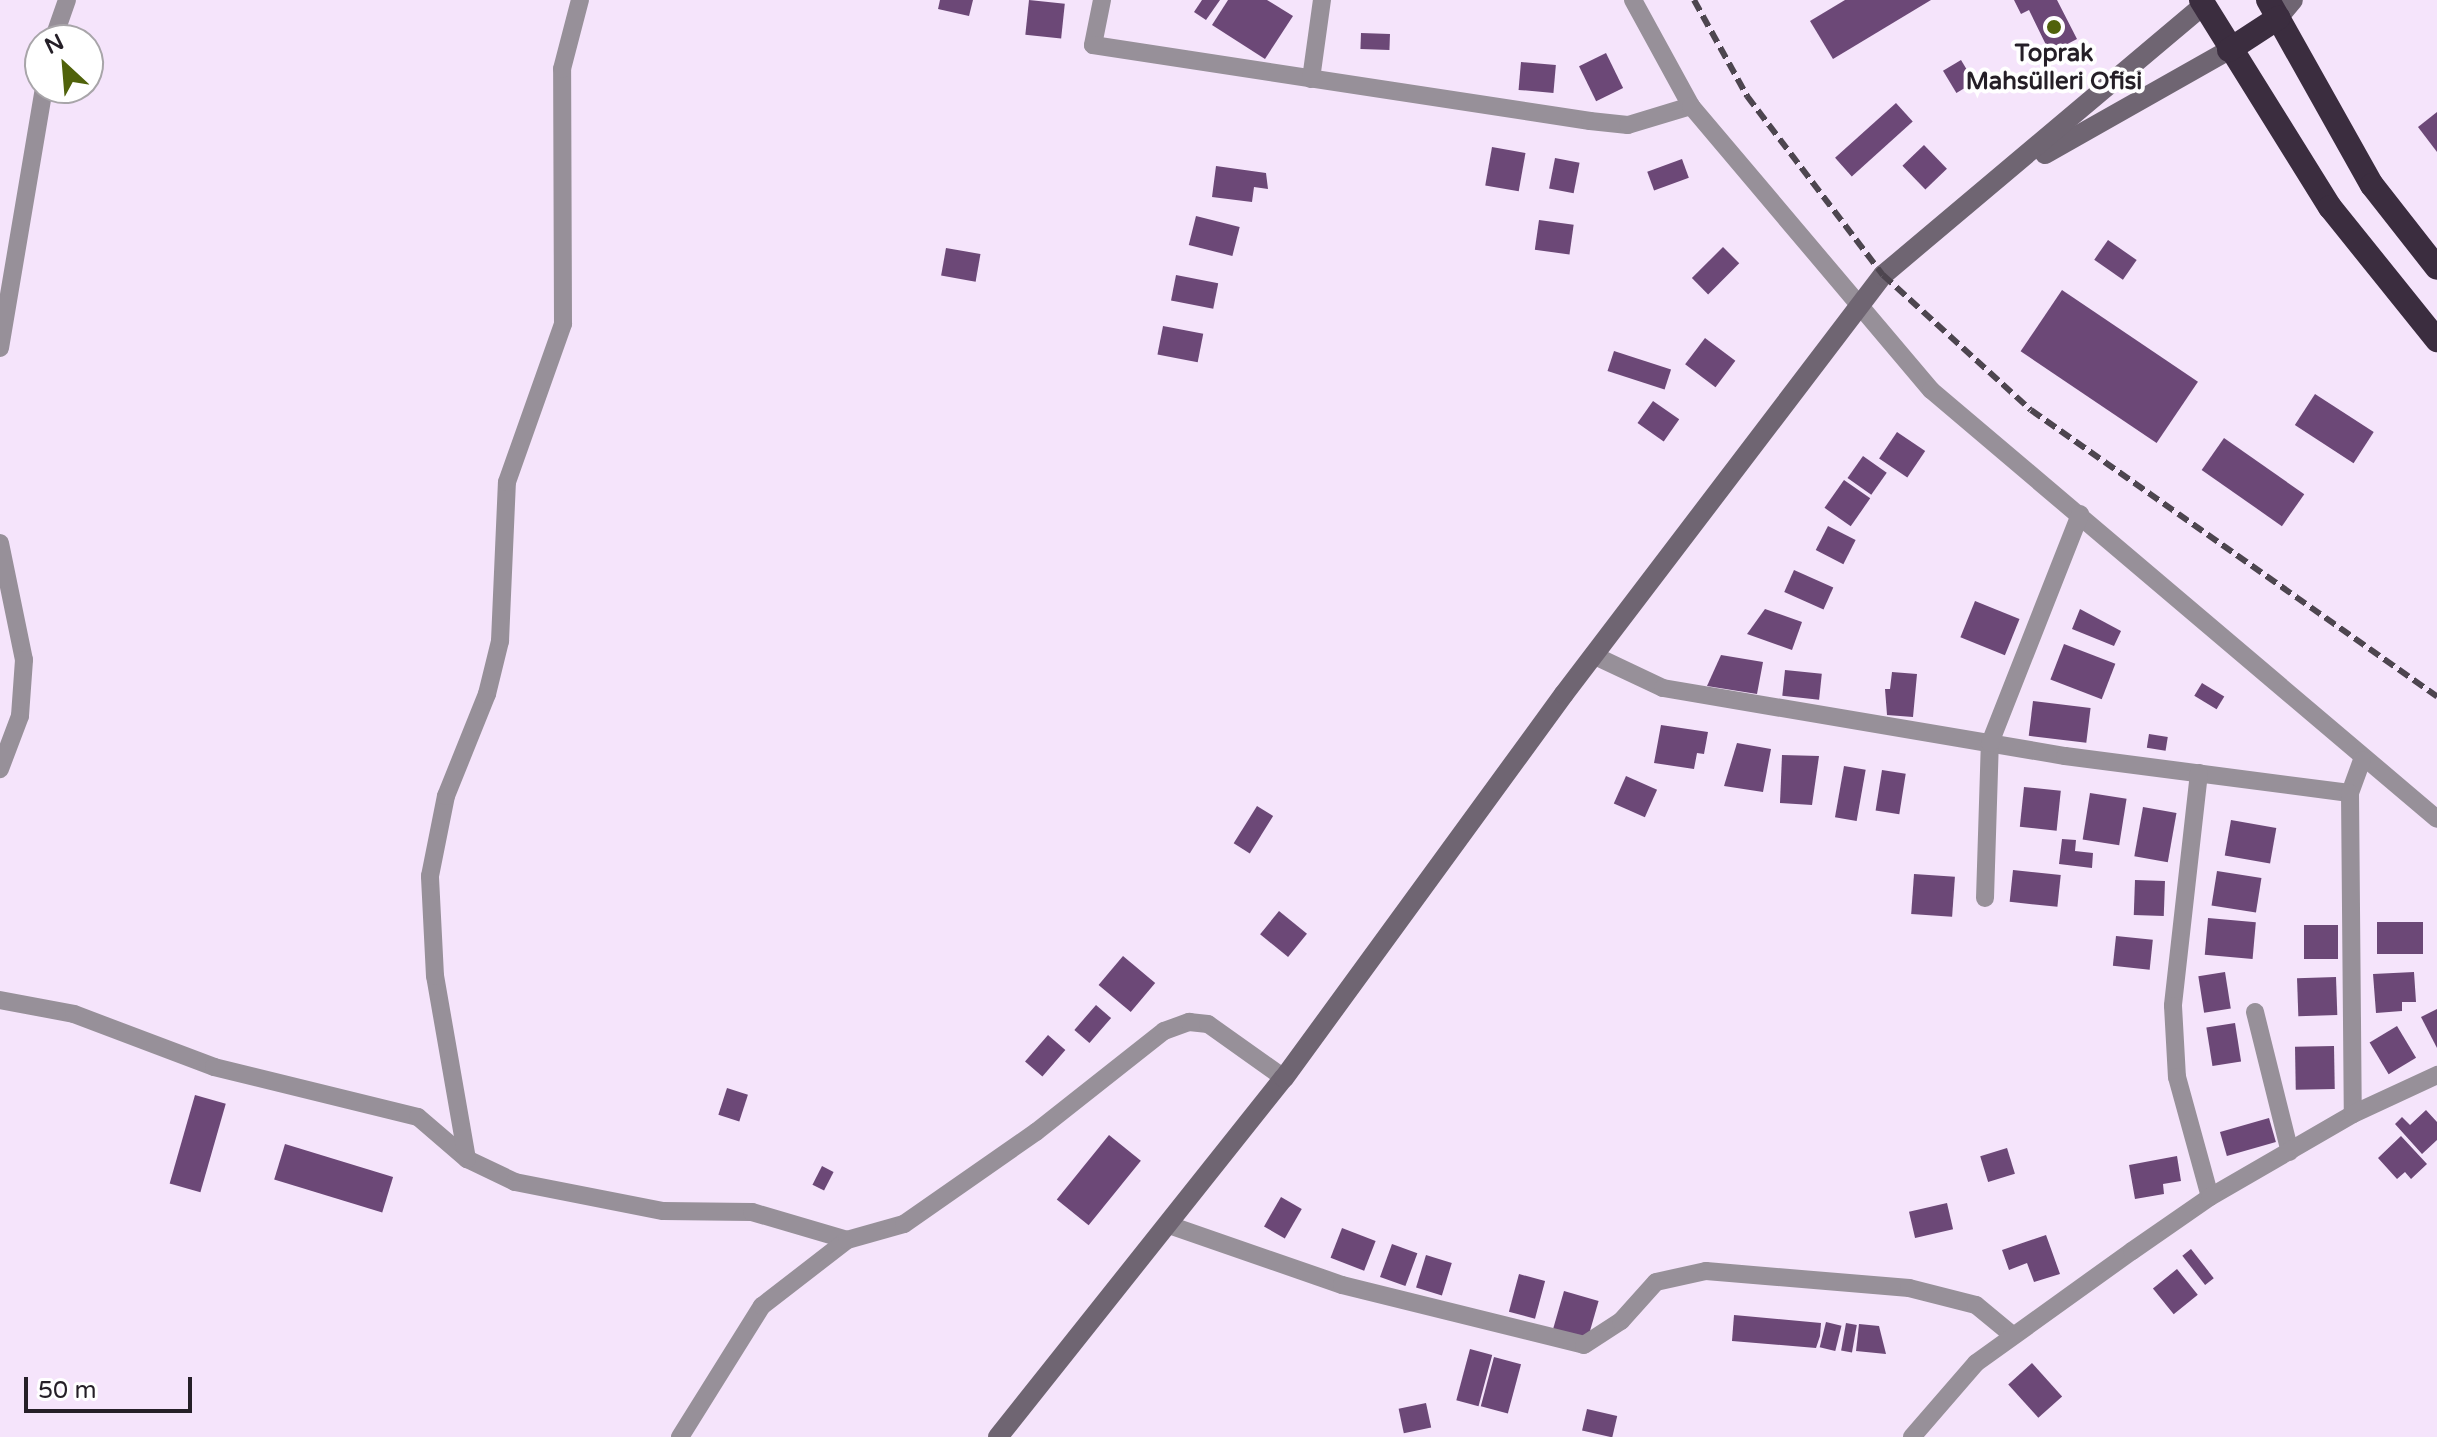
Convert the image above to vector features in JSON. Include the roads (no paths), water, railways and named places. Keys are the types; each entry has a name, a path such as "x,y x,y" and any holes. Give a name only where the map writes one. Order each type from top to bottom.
{"highway":[{"path":"2205,2 2229,50 2330,207 2437,340"},
{"path":"2229,50 2280,6 2372,185 2437,268"}],"street":[{"path":"59,24 67,0"},
{"path":"467,1159 435,976 430,876 446,796 487,694 500,641 507,482 563,324 562,69 580,0"},
{"path":"1102,0 1093,45 1628,125 1691,106"},
{"path":"1311,79 1322,0"},
{"path":"1633,0 1691,106 1857,308 1931,390 2080,514 2362,760 2437,819"},
{"path":"998,1437 1284,1078 1593,655 1883,275 2003,178 2205,2"},
{"path":"2003,178 2229,50"},
{"path":"0,348 41,104"},
{"path":"1985,898 1990,743 2080,514"},
{"path":"0,543 24,660 20,716 0,769"},
{"path":"1593,655 1663,688 1990,743 2350,793"},
{"path":"2353,1114 2350,793 2362,760"},
{"path":"2199,773 2173,1006 2177,1077 2210,1197"},
{"path":"0,1000 74,1014 214,1067 418,1117 467,1159 515,1182 663,1211 752,1212 847,1240"},
{"path":"2255,1012 2290,1152"},
{"path":"680,1437 762,1306 847,1240 904,1224 1036,1132 1164,1031 1189,1022 1208,1024 1284,1078"},
{"path":"1912,1437 1976,1363 2011,1334 2210,1197 2353,1114 2437,1075"},
{"path":"1169,1225 1342,1285 1584,1345 1621,1321 1656,1282 1706,1271 1909,1288 1976,1305 2011,1334"}],"railway":[{"path":"1694,0 1747,96 1883,275 2031,410 2437,696"}],"place":[{"name":"Toprak Mahsülleri Ofisi","path":"2054,27"}]}
